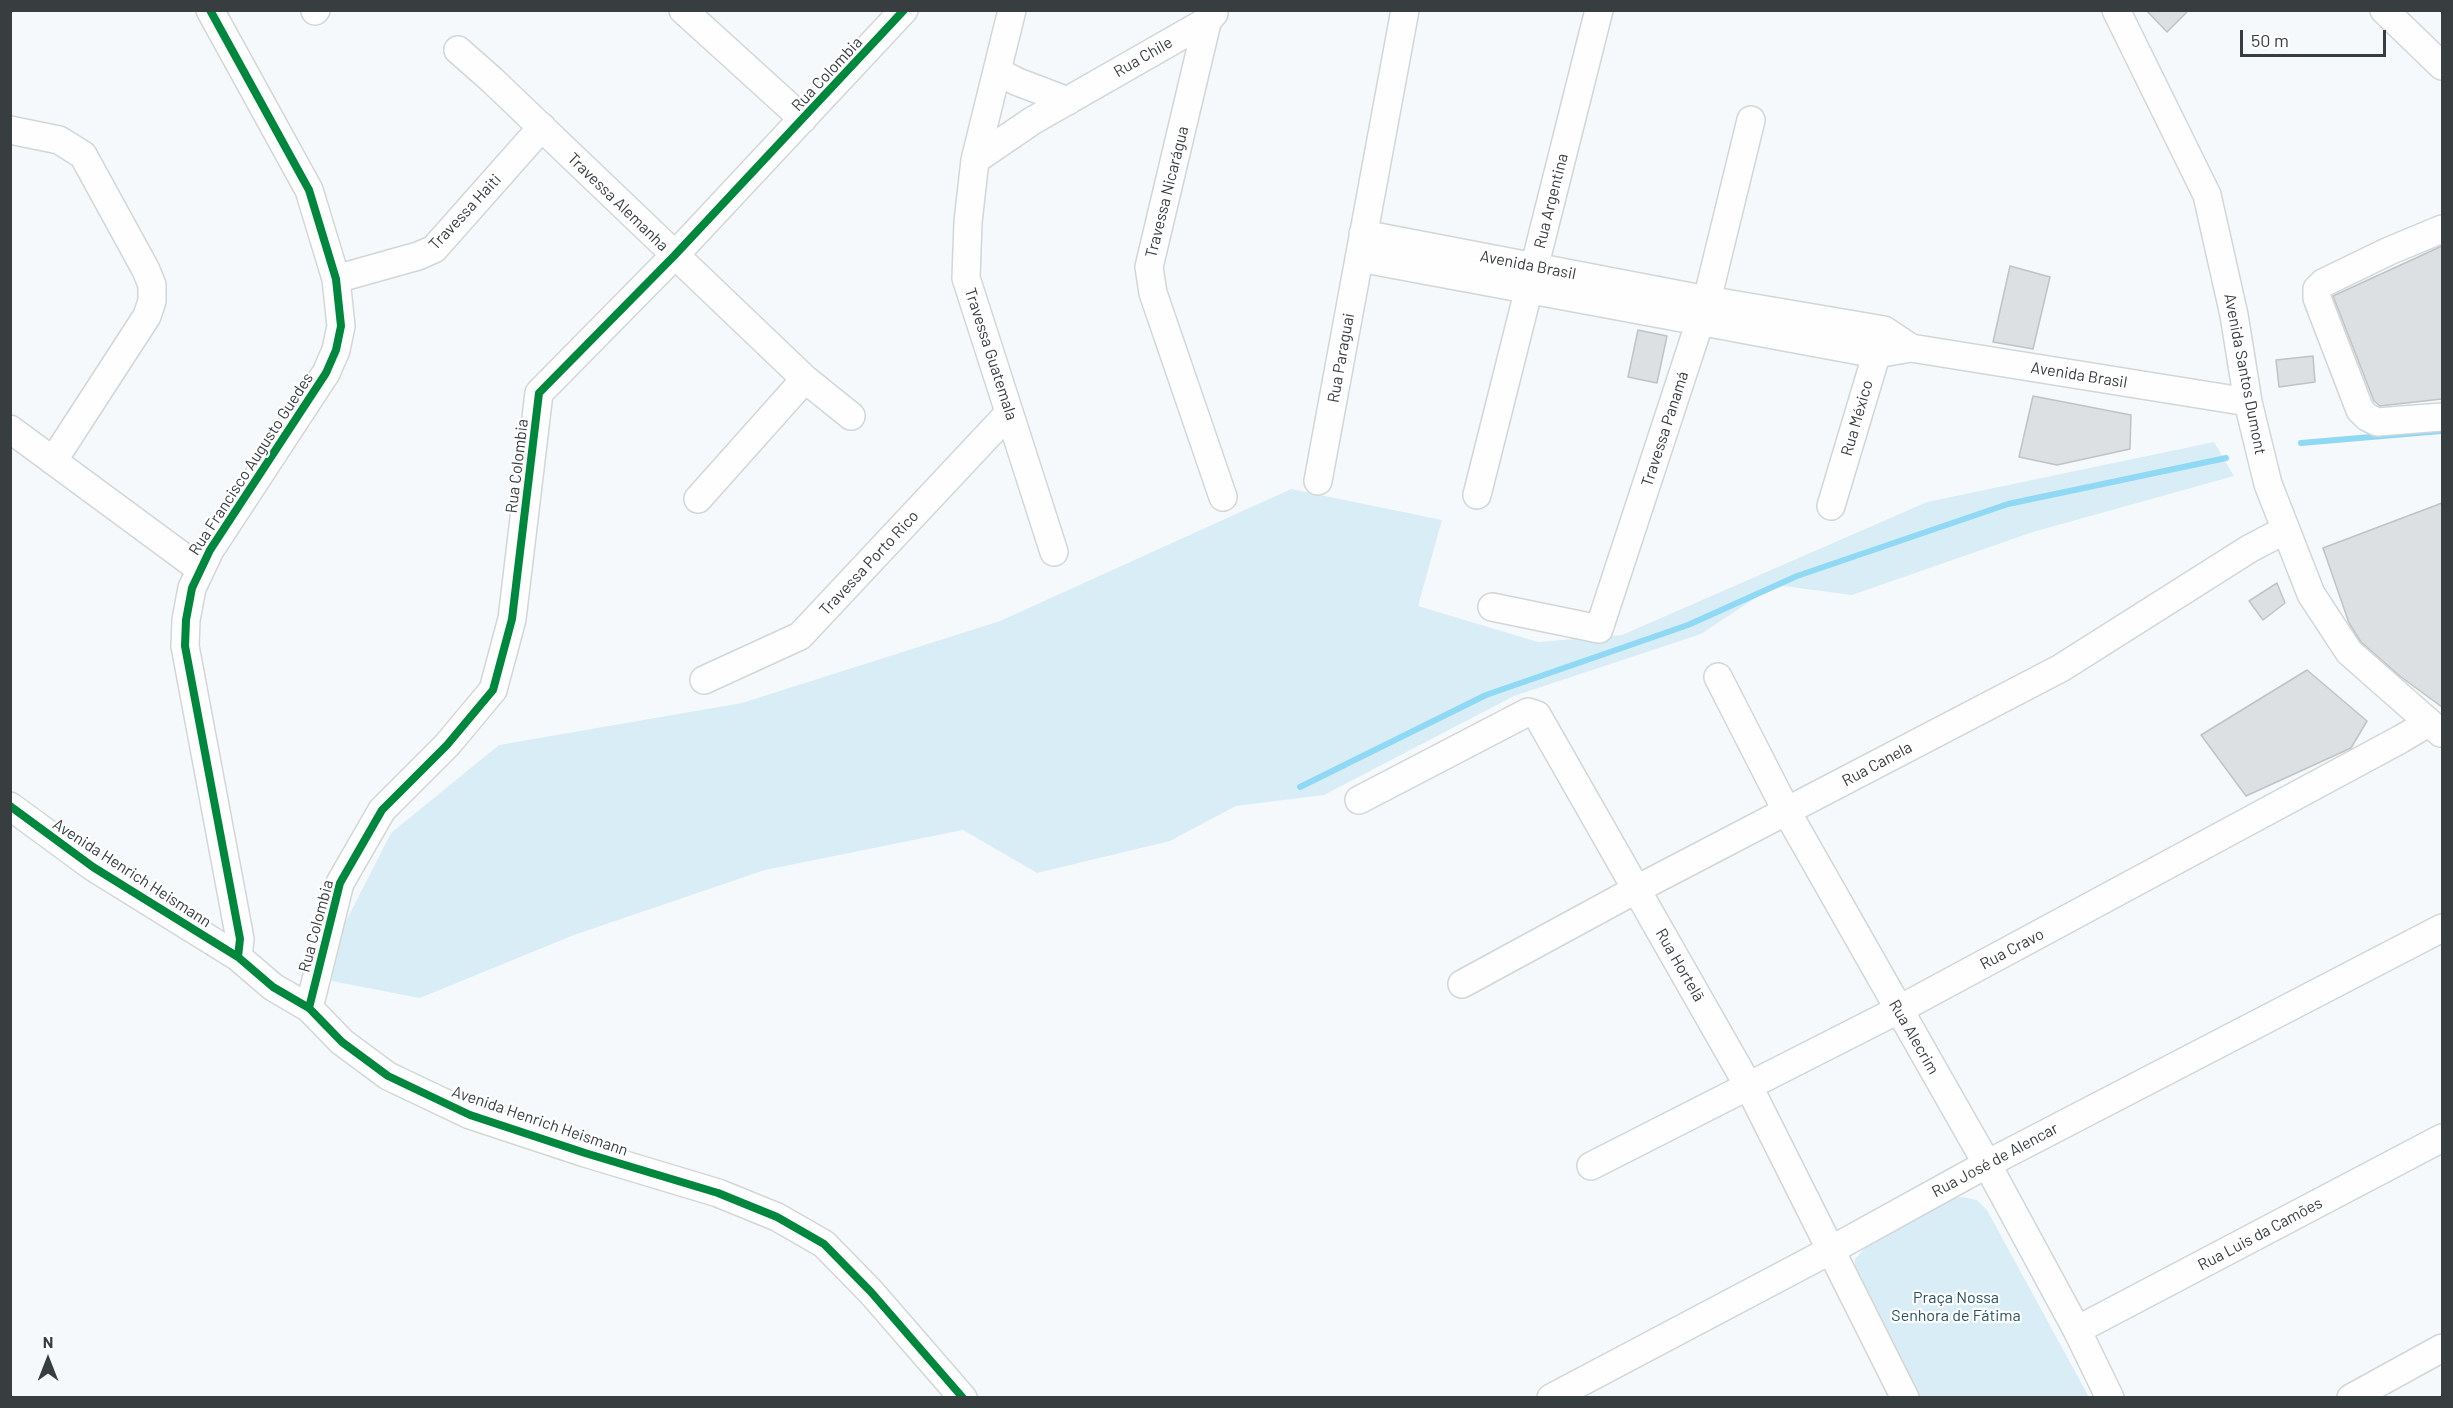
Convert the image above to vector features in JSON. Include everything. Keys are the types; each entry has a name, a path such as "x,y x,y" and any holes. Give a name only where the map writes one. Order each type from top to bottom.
{"street":[{"name":"Rua Francisco Augusto Guedes","path":"210,10 309,190 336,279 341,326 336,350 329,366 210,550 192,588 186,620 185,646 240,939 238,957"},
{"path":"683,10 803,119"},
{"name":"Rua Colombia","path":"309,1008 340,883 371,828 382,810 447,745 494,690 512,620 539,393 674,256 904,10"},
{"name":"Travessa Guatemala","path":"1012,10 975,160 968,222 966,278 1054,552"},
{"path":"1361,246 1405,10"},
{"name":"Rua Argentina","path":"1477,495 1599,10"},
{"name":"Avenida Santos Dumont","path":"2116,10 2207,195 2234,315 2248,402 2268,484 2311,594 2349,652 2435,728"},
{"path":"2384,10 2442,66"},
{"name":"Rua Chile","path":"975,160 1032,121 1211,14"},
{"name":"Travessa Nicarágua","path":"1211,14 1149,267 1152,293 1223,497"},
{"name":"Travessa Alemanha","path":"458,50 542,127 674,256 805,379 852,416"},
{"path":"998,72 1068,101"},
{"name":"Travessa Panamá","path":"1492,607 1599,629 1704,310 1751,120"},
{"name":"Travessa Haiti","path":"336,279 418,256 434,249 542,127"},
{"path":"10,130 59,140 83,155 152,285 152,301 147,316 53,461"},
{"path":"2442,229 2389,251 2324,283 2317,289 2318,298 2360,410 2377,422 2442,417"},
{"name":"Avenida Brasil","path":"1361,246 1911,348 2248,402"},
{"name":"Rua Paraguai","path":"1318,481 1361,246"},
{"name":"Rua México","path":"1831,507 1880,342"},
{"path":"698,499 805,379"},
{"name":"Travessa Porto Rico","path":"704,680 800,636 1010,413"},
{"path":"10,429 200,569"},
{"name":"Rua Canela","path":"1462,984 2061,668 2249,549 2285,530"},
{"name":"Rua Alecrim","path":"1718,677 1786,812 1987,1164 2077,1330 2110,1398"},
{"name":"Rua Hortelã","path":"1359,800 1528,711 1537,715 1749,1087 1905,1398"},
{"name":"Rua Cravo","path":"1591,1166 1898,1010 2401,739 2435,728"},
{"name":"Avenida Henrich Heismann","path":"10,806 93,867 238,957 273,987 309,1008 342,1041 388,1076 470,1115 718,1193 777,1218 824,1244 872,1292 963,1398"},
{"name":"Rua José de Alencar","path":"1551,1398 1831,1250 1987,1164 2442,928"},
{"name":"Rua Luis da Camões","path":"2077,1330 2442,1138"},
{"path":"2351,1398 2442,1348"}],"green space":[{"path":"2214,442 2234,476 2033,532 1852,595 1775,585 1701,634 1514,696 1324,795 1236,806 1170,841 1037,873 963,830 765,870 574,935 420,998 331,981 344,925 391,833 499,745 742,703 1000,621 1291,489 1442,520 1418,606 1538,642 1622,635 1927,502"},
{"name":"Praça Nossa Senhora de Fátima","path":"1955,1198 1977,1200 1987,1210 2089,1397 1920,1397 1855,1274 1855,1259 1865,1248"}],"building":[{"path":"2146,10 2189,10 2167,32"},
{"path":"2442,246 2442,399 2380,406 2374,401 2333,296"},
{"path":"2010,266 2050,277 2033,349 1993,342"},
{"path":"1638,330 1667,336 1657,383 1628,377"},
{"path":"2313,356 2315,382 2279,387 2276,360"},
{"path":"2033,396 2131,415 2130,449 2057,465 2019,457"},
{"path":"2442,503 2442,707 2401,677 2361,642 2349,623 2323,548"},
{"path":"2277,583 2285,603 2263,620 2249,601"},
{"path":"2307,670 2367,721 2351,748 2246,796 2201,735"}],"waterway":[{"path":"2301,443 2441,431"},
{"path":"1300,787 1486,695 1688,625 1797,576 2008,504 2226,458"}],"cycle path":[{"path":"210,10 309,190 336,279 341,326 336,350 326,373 210,550 192,588 186,620 185,646 240,939 238,957"},
{"path":"309,1008 340,883 382,810 447,745 493,690 512,619 539,393 674,256 904,10"},
{"path":"10,806 93,867 238,957 273,987 309,1008 342,1042 388,1076 470,1115 718,1193 777,1217 824,1244 871,1292 963,1398"}]}
